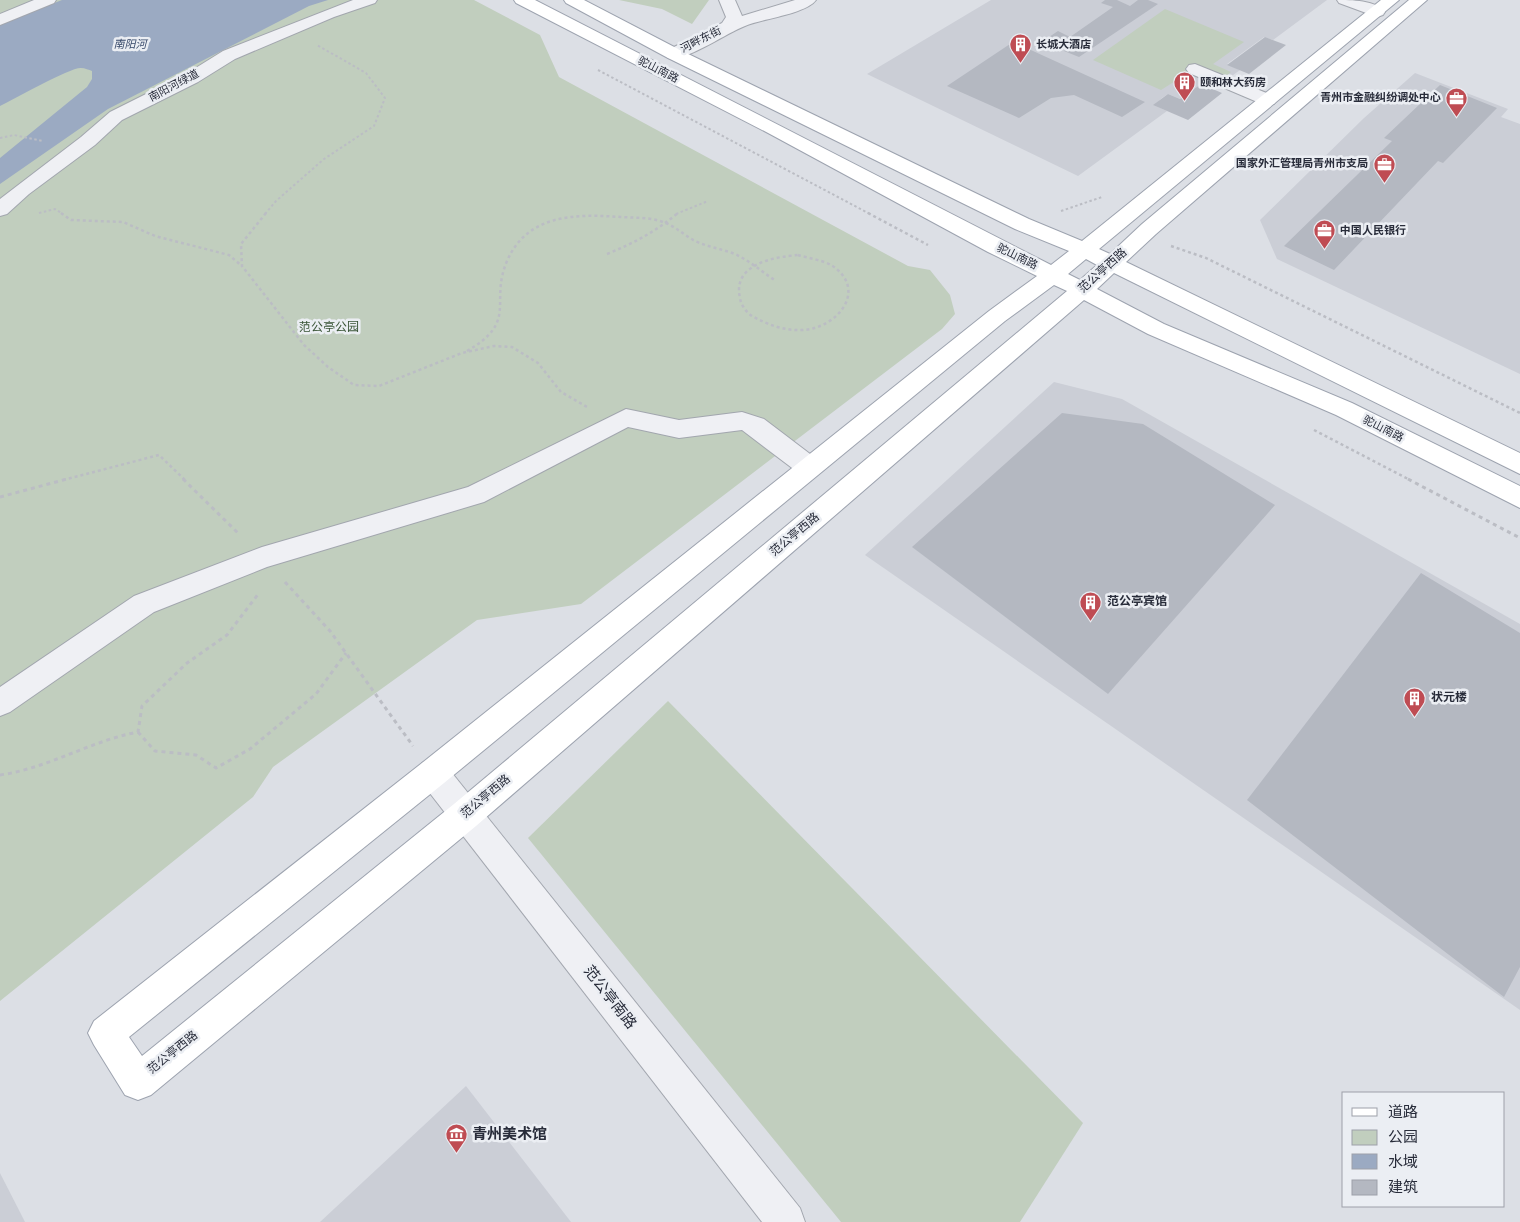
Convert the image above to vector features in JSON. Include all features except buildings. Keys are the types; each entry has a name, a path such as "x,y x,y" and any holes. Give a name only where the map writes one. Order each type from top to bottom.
{"main road":[{"name":"驼山南路","path":"522,0 777,130 995,247 1156,329 1344,409 1520,498"},
{"name":"驼山南路","path":"572,0 674,54 1022,224 1082,249 1520,464"},
{"name":"范公亭西路","path":"1384,6 1082,249 1053,275 997,316 433,773 106,1033 138,1082 465,815 1081,291 1152,226 1419,0"}],"street":[{"path":"0,20 48,0"},
{"name":"南阳河绿道","path":"0,210 22,190 88,141 116,116 192,78 229,55 369,0"},
{"name":"河畔东街","path":"674,54 729,26 734,17 727,0"},
{"path":"729,26 752,16 782,10 808,0"},
{"path":"1345,0 1384,6"},
{"path":"1195,69 1268,100"},
{"path":"0,703 144,604 262,558 475,495 626,418 679,429 742,421 755,425 809,467"},
{"name":"范公亭南路","path":"433,773 786,1222"}],"path":[{"path":"242,266 241,244 276,201 324,159 374,126 385,98 366,73 313,42 281,33"},
{"path":"0,138 14,135 26,136"},
{"path":"607,254 638,242 678,213 708,201"},
{"path":"1053,206 1072,213"},
{"path":"37,213 55,209 72,220 123,222 155,236 229,255 242,266 304,345 328,367 354,385 379,386 483,343 495,329 502,307 502,283 506,262 514,248 532,230 546,220 569,214 636,218 666,223 692,240 710,248 735,255 776,281"},
{"path":"1166,244 1206,258 1520,413"},
{"path":"798,254 815,258 830,264 842,273 849,284 850,297 845,309 834,320 818,327 799,330 779,329 762,323 748,314 740,302 738,290 742,278 752,266 780,256 798,254"},
{"path":"462,353 494,346 512,347 538,363 561,392 588,407 626,418"},
{"path":"0,497 159,455"},
{"path":"138,732 142,706 187,663 227,635 244,609 264,587"},
{"path":"330,631 433,773"},
{"path":"138,732 156,751 196,754 216,768 250,748 316,694 346,653"},
{"path":"0,775 21,774 81,751 116,734 138,732"}],"shaded area":[{"path":"991,0 1327,0 1273,40 1264,37 1227,64 1240,70 1214,89 1201,84 1180,99 1168,94 1162,98 1154,105 1167,111 1078,176 867,74"},
{"path":"1415,73 1508,109 1501,117 1520,124 1520,374 1277,259 1260,220 1364,118"},
{"path":"1054,382 1122,399 1520,624 1520,1010 865,555"},
{"name":"青州美术馆","path":"466,1086 571,1222 320,1222"},
{"path":"0,1173 25,1222 0,1222"}],"green space":[{"name":"范公亭公园","path":"0,0 474,0 540,35 559,77 908,266 930,270 950,295 955,314 942,329 581,604 477,620 273,767 253,797 0,1001"},
{"path":"619,0 709,0 692,24 662,9"},
{"path":"1165,9 1244,42 1213,64 1231,72 1215,84 1188,73 1161,90 1093,60"},
{"path":"668,701 1083,1123 1020,1222 841,1222 528,838"}],"water":[{"name":"南阳河","path":"62,0 328,0 309,6 108,109 0,184 0,158 87,87 92,79 92,71 82,68 75,69 0,106 0,24"}],"place":[{"name":"长城大酒店","path":"1020,64"},
{"name":"颐和林大药房","path":"1184,102"},
{"name":"青州市金融纠纷调处中心","path":"1457,117"},
{"name":"国家外汇管理局青州市支局","path":"1384,183"},
{"name":"中国人民银行","path":"1324,250"},
{"name":"范公亭宾馆","path":"1091,621"},
{"name":"状元楼","path":"1415,717"},
{"name":"青州美术馆","path":"456,1154"}]}
